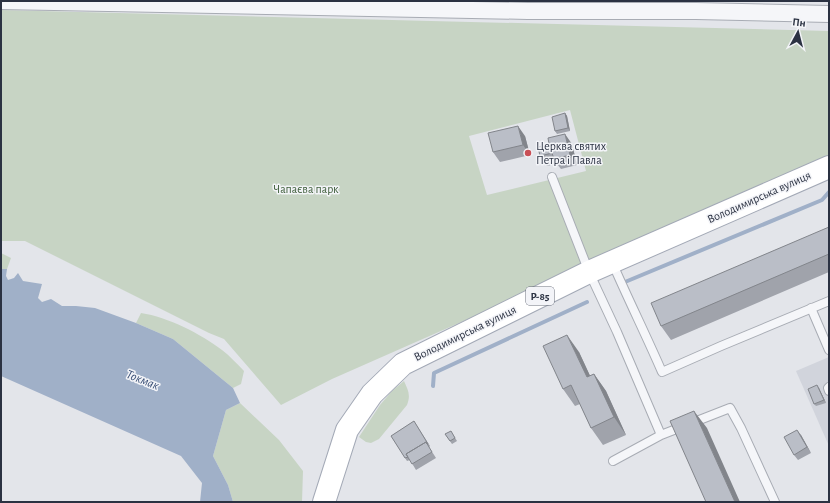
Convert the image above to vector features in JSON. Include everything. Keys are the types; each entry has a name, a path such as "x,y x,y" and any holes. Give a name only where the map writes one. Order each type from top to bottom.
{"main road":[{"name":"Володимирська вулиця","path":"324,502 347,430 372,394 403,364 589,272 829,167"}],"street":[{"path":"1,1 513,10 697,6 829,14"}],"lane":[{"path":"552,177 589,272 617,332 661,435"},
{"path":"612,262 662,372 829,300"},
{"path":"811,308 829,350"},
{"path":"829,387 829,391"},
{"path":"612,461 661,435 730,408 741,428 775,502"}],"shaded area":[{"path":"829,357 829,446 796,371"}],"green space":[{"name":"Чапаєва парк","path":"1,10 829,31 829,160 332,379 281,405 224,339 209,333 25,241 1,241","holes":["570,110 586,171 487,195 469,136"]},
{"path":"1,253 11,258 7,269 1,269"},
{"path":"141,313 173,322 214,344 244,371 241,384 233,388 173,339 136,323"},
{"path":"404,381 409,395 407,405 379,439 371,443 366,442 359,437 380,405 392,391"},
{"path":"240,403 279,440 303,471 302,502 233,502 228,485 213,456 226,410"}],"water":[{"name":"Токмак","path":"1,269 7,269 6,276 8,280 14,278 18,273 23,281 42,284 38,298 42,302 51,299 62,306 95,308 136,323 173,339 233,388 240,403 226,410 213,456 228,485 233,502 200,502 202,483 181,456 1,376"}],"building":[{"path":"565,113 568,128 555,131 552,117"},
{"path":"518,126 523,145 493,152 488,133"},
{"path":"565,134 570,155 554,159 552,153 540,156 538,147 549,144 548,138"},
{"path":"829,227 829,254 661,326 651,303"},
{"path":"567,335 587,377 594,374 614,417 591,428 571,385 563,389 543,346"},
{"path":"817,385 824,400 814,404 808,389"},
{"path":"694,411 735,502 706,502 670,421"},
{"path":"414,421 428,444 426,442 406,454 408,457 405,458 391,436"},
{"path":"797,430 807,447 794,455 784,437"},
{"path":"451,431 455,438 450,441 445,434"},
{"path":"426,442 432,452 412,464 406,454"}],"waterway":[{"path":"625,282 822,200 829,192"},
{"path":"433,386 434,373 587,302"}],"place":[{"name":"Церква святих Петра і Павла","path":"528,153"}]}
